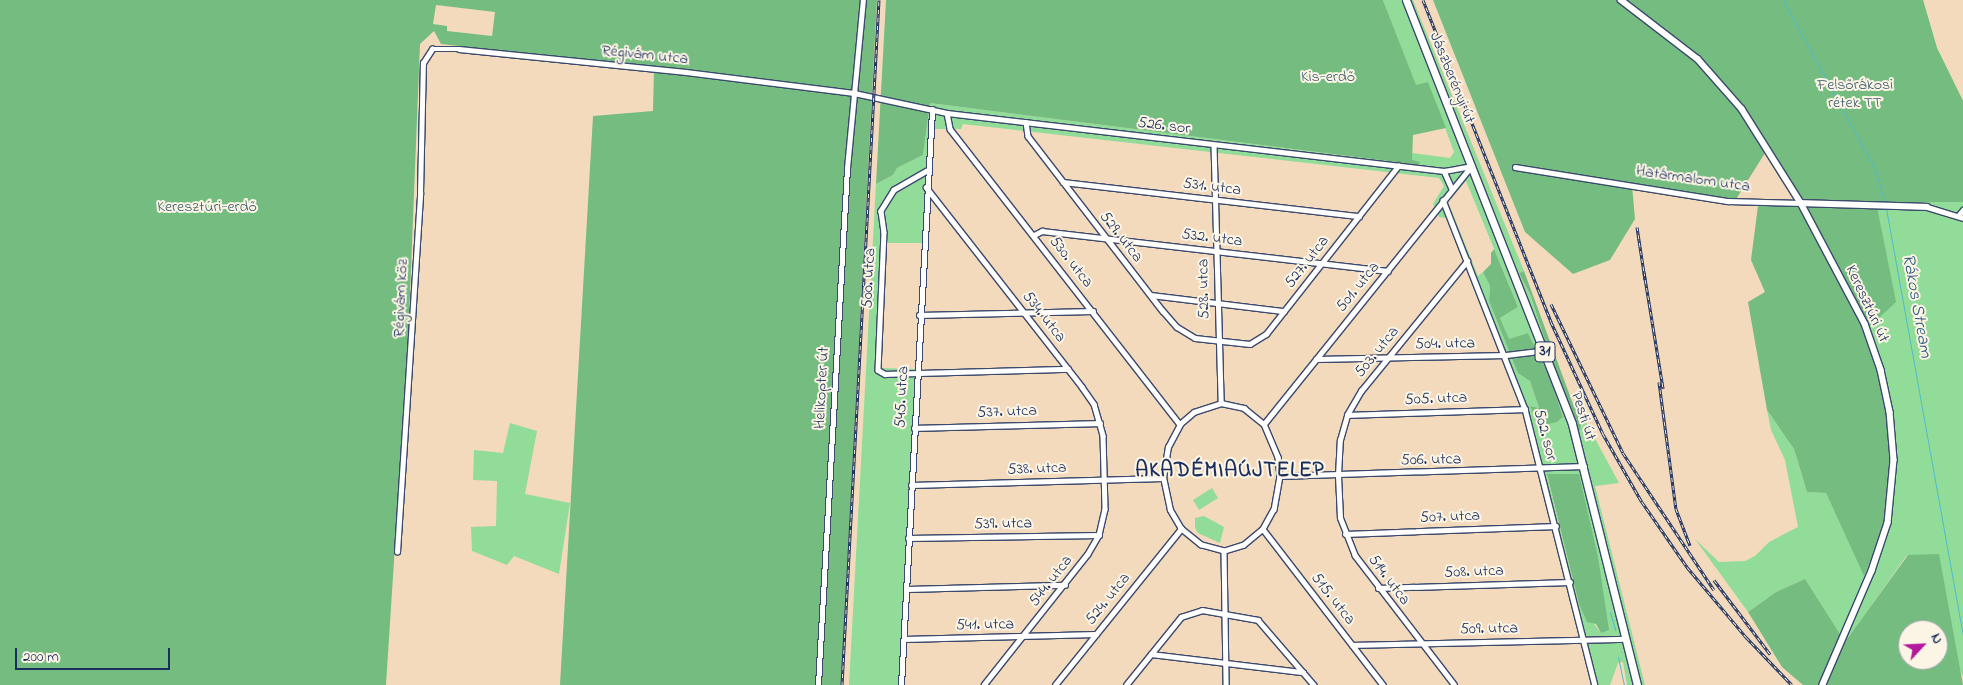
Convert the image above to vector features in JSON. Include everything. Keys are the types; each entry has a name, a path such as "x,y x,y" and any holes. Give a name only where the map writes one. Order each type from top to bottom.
{"main road":[{"name":"Jászberényi út","path":"1406,0 1472,166"},
{"name":"Keresztúri út","path":"1621,0 1680,44 1722,84 1757,132 1801,203 1873,344 1886,389 1894,460 1888,523 1880,548 1823,685"},
{"name":"Pesti út","path":"1472,166 1572,424 1584,466 1636,685"},
{"name":"Határmalom utca","path":"1801,203 1928,207"},
{"path":"1810,220 1807,210 1814,204"}],"street":[{"name":"Helikopter út","path":"818,685 854,94 862,0"},
{"name":"Régivám utca","path":"432,49 517,54 854,94"},
{"name":"Régivám köz","path":"397,552 420,193 423,63 432,49"},
{"name":"526. sor","path":"854,94 947,113 1214,145 1444,171 1472,166"},
{"name":"545. utca","path":"901,685 919,315 932,110"},
{"name":"530. utca","path":"947,113 950,129 1180,424"},
{"name":"529. utca","path":"1026,122 1028,136 1177,327 1195,338 1218,341"},
{"name":"528. utca","path":"1214,145 1220,403"},
{"name":"527. utca","path":"1218,341 1250,344 1266,334 1398,166"},
{"name":"501. utca","path":"1264,424 1472,166"},
{"name":"Határmalom utca","path":"1515,168 1728,201 1801,203"},
{"name":"500. utca","path":"916,373 885,374 877,367 884,232 881,215 894,190 928,170"},
{"path":"1444,171 1452,189"},
{"name":"531. utca","path":"1063,182 1359,216"},
{"name":"534. utca","path":"926,187 1094,404 1100,423 1106,479"},
{"name":"502. sor","path":"1443,200 1526,409 1595,685"},
{"path":"1928,207 1961,217 1963,210"},
{"name":"532. utca","path":"1034,235 1042,231 1388,271"},
{"name":"503. utca","path":"1338,475 1340,440 1347,415 1361,391 1467,261"},
{"path":"1151,295 1284,311"},
{"path":"919,315 1093,311"},
{"name":"504. utca","path":"1316,359 1506,355 1544,350"},
{"path":"916,373 1068,369"},
{"path":"1220,403 1244,408 1264,424 1278,457 1280,476 1274,509 1263,529 1244,544 1224,551 1201,545 1181,528 1170,510 1163,478 1168,447 1180,424 1194,412 1220,403"},
{"name":"505. utca","path":"1347,415 1526,409"},
{"name":"537. utca","path":"914,428 1100,423"},
{"name":"506. utca","path":"1280,476 1542,470 1584,466"},
{"name":"514. utca","path":"1338,475 1340,518 1355,556 1454,685"},
{"name":"538. utca","path":"911,485 1163,478"},
{"name":"544. utca","path":"984,685 1065,585 1099,535 1105,509 1106,479"},
{"name":"507. utca","path":"1345,534 1556,526"},
{"name":"524. utca","path":"1055,685 1181,528"},
{"name":"515. utca","path":"1263,529 1383,685"},
{"name":"539. utca","path":"908,538 1099,535"},
{"path":"1224,551 1226,685"},
{"name":"508. utca","path":"1378,588 1570,582"},
{"path":"907,589 1065,585"},
{"path":"1126,685 1181,617 1202,610 1224,611 1262,622 1314,685"},
{"name":"541. utca","path":"904,639 1096,634"},
{"name":"509. utca","path":"1352,645 1626,638"},
{"path":"1151,654 1303,672"}],"green space":[{"name":"Keresztúri-erdő","path":"0,0 877,0 841,685 560,685 593,116 653,111 654,68 441,44 434,31 420,44 408,343 386,685 0,685","holes":["436,5 495,12 492,36 447,31 447,26 433,24"]},
{"name":"Kis-erdő","path":"886,0 1383,0 1416,85 1428,82 1446,128 1413,135 1412,160 1420,162 1419,165 930,103 923,155 897,168 893,175 876,184"},
{"path":"1383,0 1413,0 1524,271 1519,273 1531,296 1577,430 1582,427 1583,420 1579,409 1619,483 1595,486 1645,685 1627,685 1623,662 1618,663 1610,685 1591,685 1525,414 1446,218 1439,217 1433,204 1444,186 1439,178 963,124 961,129 934,129 928,243 887,243 881,368 920,369 905,685 849,685 876,184 893,175 897,168 923,155 930,103 1419,165 1412,160 1412,153 1450,158 1454,152 1428,82 1416,86","holes":["1466,181 1518,307 1500,318 1509,340 1528,333 1550,377 1563,417 1557,422 1530,406 1539,408 1530,381 1518,372 1489,301 1490,286 1483,272 1478,276 1448,202","1547,475 1598,557 1601,633 1579,604"]},
{"name":"Felsőrákosi rétek TT","path":"1433,0 1923,0 1937,48 1963,101 1963,202 1876,202 1896,302 1867,329 1883,388 1892,459 1884,529 1864,576 1826,493 1807,492 1794,449 1767,410 1748,302 1765,292 1751,260 1758,206 1797,204 1765,153 1733,204 1632,185 1635,219 1610,260 1573,274 1525,232"},
{"path":"1923,0 1937,48 1963,101 1963,677 1948,644 1948,620 1937,620 1907,555 1845,643 1805,579 1776,592 1748,612 1695,539 1719,562 1745,561 1755,556 1769,542 1798,527 1785,460 1771,430 1767,410 1794,449 1807,492 1826,493 1864,575 1867,329 1876,202"},
{"path":"1494,249 1518,307 1500,318 1509,339 1528,333 1550,377 1563,417 1557,422 1539,426 1530,406 1539,408 1530,381 1518,373 1489,301 1490,286 1483,272 1491,264 1491,253"},
{"path":"1524,271 1573,404 1579,409 1583,420 1580,430 1578,430 1551,358 1531,296 1519,273"},
{"path":"510,423 537,431 525,494 570,503 559,574 514,556 507,565 472,551 471,527 496,526 497,481 473,480 474,450 503,453"},
{"path":"1547,474 1579,474 1598,557 1609,630 1601,633 1596,624 1587,622 1579,604"},
{"path":"1212,488 1218,498 1199,510 1193,500"},
{"path":"1204,516 1224,527 1220,543 1198,533 1195,528 1195,518"},
{"path":"1939,554 1963,685 1803,685 1782,667 1748,612 1776,592 1805,579 1845,642 1908,555"}],"waterway":[{"name":"Rákos Stream","path":"1783,0 1875,169 1885,204"},
{"name":"Rákos Stream","path":"1886,208 1963,637"},
{"path":"1610,612 1615,630"},
{"path":"1618,657 1624,685"}],"railway":[{"path":"842,685 879,0"},
{"path":"1423,0 1551,322 1603,434 1642,502 1687,567 1746,637 1792,685"},
{"path":"1637,227 1645,279"},
{"path":"1644,272 1663,388"},
{"path":"1551,304 1623,453 1714,590"},
{"path":"1659,382 1676,509 1690,545"},
{"path":"1714,580 1770,654"}],"district":[{"name":"AKADÉMIAÚJTELEP","path":"1230,471"}]}
